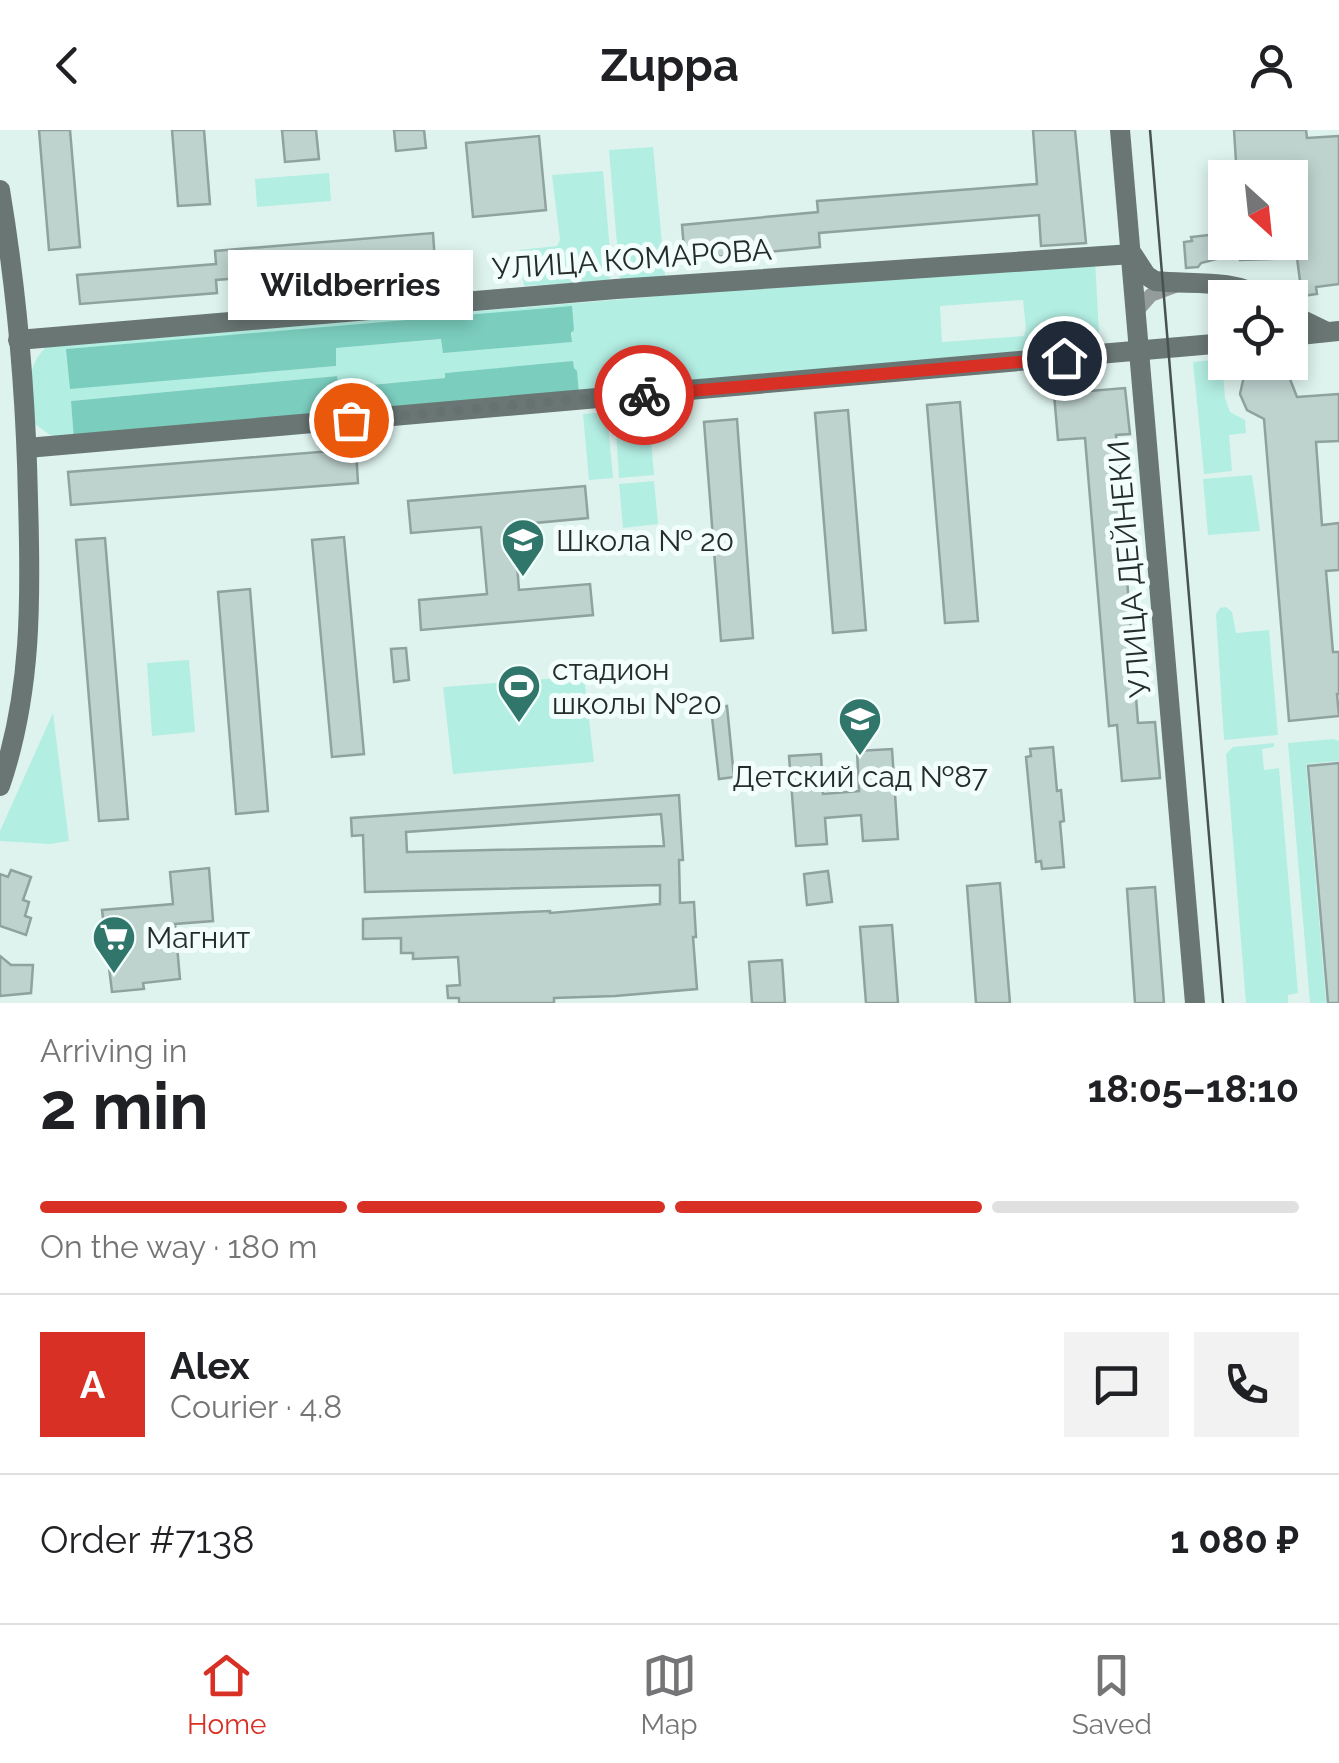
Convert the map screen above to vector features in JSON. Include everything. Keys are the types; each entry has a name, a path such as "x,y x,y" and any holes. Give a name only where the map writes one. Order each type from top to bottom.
{"street":[{"name":"УЛИЦА ДЕЙНЕКИ","path":"1120,130 1194,1003"},
{"path":"0,190 27,448 30,576 27,662 18,721 0,786"},
{"path":"1132,254 1149,278 1208,284"},
{"name":"УЛИЦА КОМАРОВА","path":"18,340 616,289 1132,254"},
{"path":"1136,312 1158,291 1170,286 1201,284"},
{"path":"1308,321 1333,331"},
{"path":"1308,334 1333,331"},
{"path":"27,448 1208,345"}],"green space":[{"path":"653,147 665,276 620,280 609,150"},
{"path":"603,171 612,274 608,281 524,286 519,250 557,246 560,240 552,175"},
{"path":"329,173 331,201 257,207 255,179"},
{"path":"1095,260 1100,350 74,442 50,435 35,424 31,374 46,347","holes":["1023,300 1024,336 942,342 940,306","572,307 572,341 443,352 442,339 335,348 336,366 70,388 67,349","573,362 574,368 74,440 71,401 337,376 338,388 446,378 445,373"]},
{"path":"572,306 572,342 443,353 441,339 336,348 336,366 70,389 66,349"},
{"path":"1208,360 1208,380 1224,380 1230,412 1245,420 1246,433 1229,435 1232,471 1204,474 1193,362"},
{"path":"573,361 579,395 74,441 71,401 337,376 339,388"},
{"path":"607,412 613,478 589,480 583,414"},
{"path":"649,413 654,475 619,478 615,416"},
{"path":"1252,475 1260,531 1208,535 1203,479"},
{"path":"654,481 658,524 623,528 619,484"},
{"path":"1226,607 1232,612 1236,633 1269,630 1278,735 1224,740 1216,614"},
{"path":"189,660 195,732 152,736 147,663"},
{"name":"стадион школы №20","path":"584,676 594,762 453,774 443,687"},
{"path":"53,713 69,841 0,841 0,831"},
{"path":"1339,741 1339,761 1306,764 1326,1003 1310,1003 1288,743"},
{"path":"1274,743 1274,747 1262,749 1264,770 1279,768 1298,993 1288,995 1288,1003 1246,1003 1226,754 1233,747"}],"building":[{"path":"39,130 70,130 80,247 49,250"},
{"path":"172,130 204,130 210,204 178,206"},
{"path":"282,130 316,130 319,159 285,162"},
{"path":"394,130 424,130 426,148 396,151"},
{"path":"1033,130 1075,130 1086,243 1041,246 1039,215 819,233 820,247 685,260 682,225 818,212 817,201 1037,184"},
{"path":"1234,130 1306,130 1307,138 1339,136 1339,284 1316,287 1317,294 1308,295 1308,280 1300,280 1297,260 1308,260 1308,160 1236,160"},
{"path":"539,136 546,210 473,217 466,143"},
{"path":"433,233 435,262 216,280 217,293 80,304 77,275 216,264 215,251"},
{"path":"1208,235 1208,260 1212,260 1186,268 1184,242 1192,241 1191,237"},
{"path":"1243,380 1290,380 1297,397 1339,394 1339,441 1316,442 1322,525 1339,523 1339,570 1326,571 1333,652 1339,652 1339,716 1289,721 1264,419 1247,410 1240,394"},
{"path":"1125,388 1130,434 1116,435 1138,723 1155,722 1160,778 1122,781 1117,725 1109,726 1085,438 1058,440 1054,394"},
{"path":"960,402 978,621 945,623 927,405"},
{"path":"848,410 866,630 833,633 815,413"},
{"path":"737,419 753,638 721,641 704,422"},
{"path":"356,449 358,483 71,505 68,472"},
{"path":"585,486 588,518 514,525 519,590 590,584 593,615 421,630 419,600 487,594 481,527 411,533 408,501"},
{"path":"344,537 364,754 332,757 312,540"},
{"path":"105,538 128,819 99,821 76,540"},
{"path":"250,589 268,811 236,814 218,592"},
{"path":"406,648 409,680 394,682 391,649"},
{"path":"727,706 734,777 719,779 711,708"},
{"path":"1053,747 1064,821 1060,822 1064,867 1042,869 1041,861 1036,862 1026,757 1031,756 1030,749"},
{"path":"892,749 898,839 863,841 861,815 825,818 827,844 796,846 789,756 821,754 823,794 859,791 857,751"},
{"path":"1339,763 1339,1003 1328,1003 1308,766"},
{"path":"679,795 683,860 679,860 680,903 694,902 697,989 554,998 554,1003 459,1003 459,998 448,998 447,986 460,985 458,957 413,959 413,953 401,953 401,938 363,939 363,919 550,913 660,904 660,885 365,892 363,835 352,836 351,818","holes":["661,814 664,846 407,852 406,832"]},
{"path":"209,868 213,921 175,924 180,979 143,983 144,989 112,992 102,910 173,904 170,872"},
{"path":"11,870 31,877 23,900 29,902 25,916 31,918 26,935 0,926 0,874 8,877"},
{"path":"828,871 832,902 807,905 804,874"},
{"path":"1000,883 1010,1003 976,1003 967,886"},
{"path":"1155,887 1164,1003 1135,1003 1127,889"},
{"path":"892,925 898,1003 866,1003 860,927"},
{"path":"0,956 11,965 33,965 31,993 0,996"},
{"path":"782,960 785,1003 752,1003 749,962"}],"tram line":[{"path":"1150,130 1223,1003"}],"way so far":[{"path":"351,420 644,395"}],"place":[{"name":"Wildberries","path":"351,420"},
{"name":"Школа № 20","path":"523,578"},
{"name":"стадион школы №20","path":"519,724"},
{"name":"Детский сад №87","path":"860,757"},
{"name":"Магнит","path":"114,975"}],"route":[{"path":"644,395 1064,358"}]}
